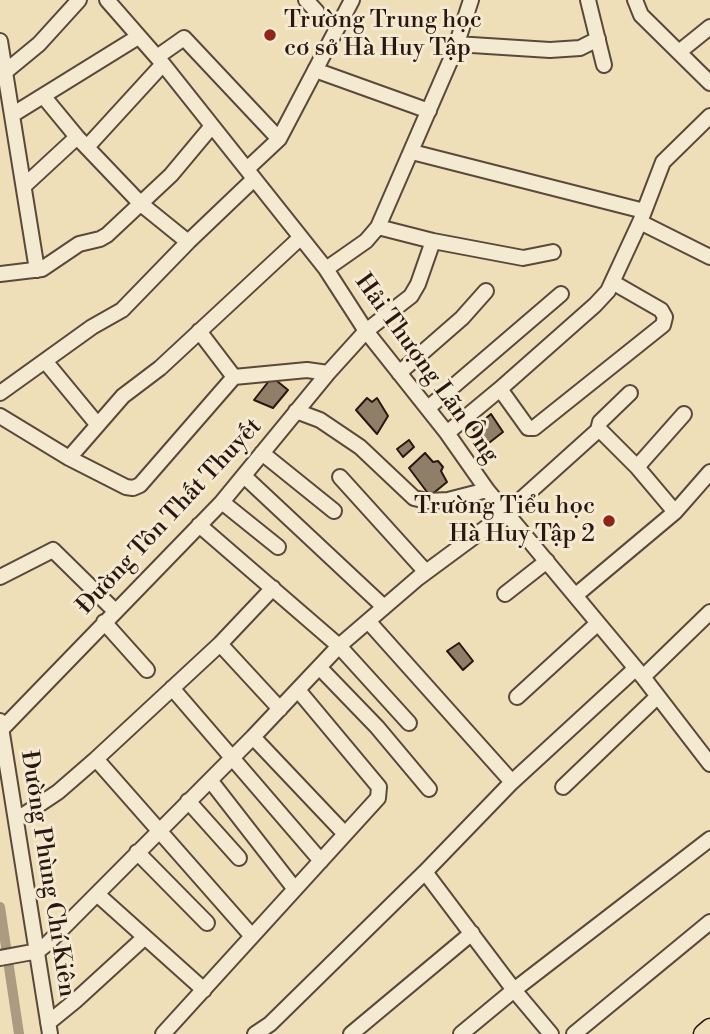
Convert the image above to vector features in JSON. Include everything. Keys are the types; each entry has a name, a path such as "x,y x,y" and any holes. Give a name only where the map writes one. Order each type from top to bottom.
{"main road":[{"path":"703,1034 710,1028"}],"street":[{"path":"5,72 39,44 79,0"},
{"name":"Hải Thượng Lãn Ông","path":"107,0 160,61 326,270 366,331 428,408 487,490 576,595 710,764"},
{"path":"306,0 317,12"},
{"path":"326,270 366,241 378,227 429,111 471,0"},
{"path":"588,0 604,65"},
{"path":"635,0 641,15 710,83"},
{"path":"0,393 92,327 122,310 250,174 279,139 350,1"},
{"path":"679,52 710,27"},
{"path":"12,115 138,37"},
{"path":"24,186 82,142 184,38 279,139"},
{"path":"456,44 550,50 580,48 598,39"},
{"path":"0,41 37,270"},
{"path":"315,70 429,111"},
{"path":"44,97 141,204 188,242"},
{"path":"447,433 595,305 614,283 663,162 710,116"},
{"path":"0,274 37,270 48,266 79,244 104,237 176,170 212,126"},
{"path":"412,152 642,216 710,257"},
{"path":"378,227 433,241 523,258 553,252"},
{"path":"69,458 123,396 160,368 300,238"},
{"name":"Đường Tôn Thất Thuyết","path":"0,727 222,502 366,331 411,296 433,241"},
{"path":"500,389 528,428 534,428 663,325 665,317 661,310 614,283"},
{"path":"399,373 463,318 486,291"},
{"path":"428,408 561,294"},
{"path":"199,331 234,377"},
{"path":"45,360 97,424"},
{"path":"0,416 69,458 126,487 137,487 234,377 307,370 328,373"},
{"path":"0,958 32,952 47,944 253,737 339,646 426,572 506,513 598,430 600,422 630,393"},
{"path":"296,411 320,420 360,447 414,498 427,501 448,500 487,490"},
{"path":"636,467 684,414"},
{"path":"598,430 636,467 675,512"},
{"path":"262,453 334,511"},
{"path":"576,595 675,512 710,472"},
{"path":"244,476 384,607"},
{"path":"340,477 426,572"},
{"path":"222,502 278,548"},
{"path":"199,524 339,646 409,723"},
{"path":"0,577 53,550 115,611"},
{"path":"505,594 547,561"},
{"path":"16,820 58,792 96,759 220,644 272,588"},
{"path":"255,1034 274,1029 512,782 710,612"},
{"path":"368,621 512,782"},
{"path":"104,622 147,670"},
{"path":"517,697 598,623"},
{"path":"220,644 279,709"},
{"path":"319,667 377,727 429,789"},
{"path":"172,688 321,861"},
{"path":"163,1034 378,798 380,791 298,690"},
{"path":"563,787 657,697"},
{"name":"Đường Phùng Chí Kiên","path":"0,727 16,820 32,952 49,1028"},
{"path":"253,737 345,834"},
{"path":"96,759 251,935"},
{"path":"210,780 295,888"},
{"path":"188,801 239,858"},
{"path":"461,1034 710,839"},
{"path":"137,852 206,923"},
{"path":"425,872 514,990 551,1034"},
{"path":"97,894 204,990"},
{"path":"574,1034 710,922"},
{"path":"351,1034 472,933"},
{"path":"49,1028 145,937"}],"building":[{"path":"272,377 288,390 273,408 254,400"},
{"path":"367,398 372,402 377,398 388,416 377,434 356,410"},
{"path":"491,414 503,432 485,446 473,429"},
{"path":"409,440 414,447 403,457 397,449"},
{"path":"425,453 433,462 438,461 443,467 441,471 447,482 430,496 409,468"},
{"path":"459,643 473,661 463,670 447,651"}],"waterway":[{"path":"0,907 19,1034"}],"place":[{"name":"Trường Trung học cơ sở Hà Huy Tập","path":"270,35"},
{"name":"Trường Tiểu học Hà Huy Tập 2","path":"609,521"}]}
